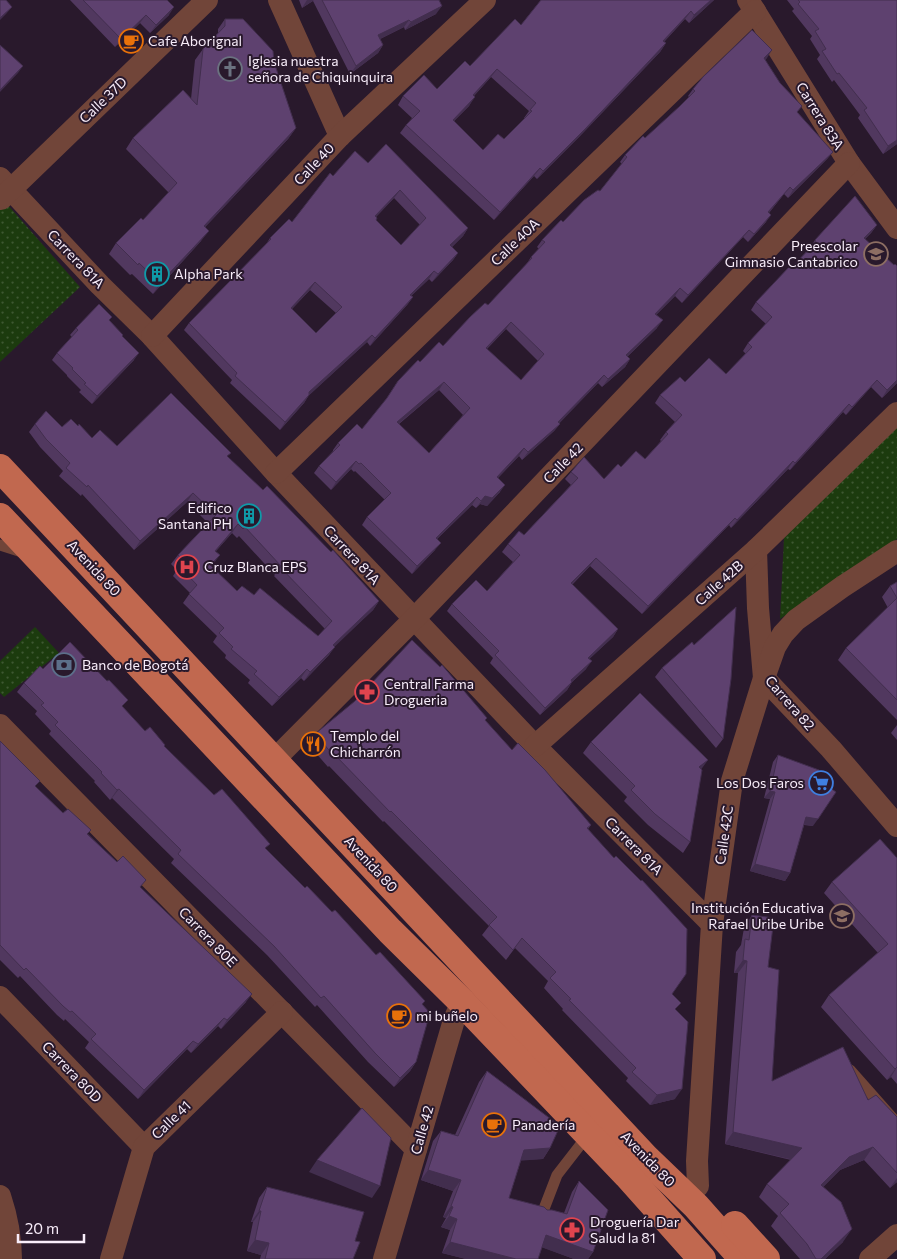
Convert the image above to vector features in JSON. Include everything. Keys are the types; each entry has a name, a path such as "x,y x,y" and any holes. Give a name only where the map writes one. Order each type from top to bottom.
{"main road":[{"name":"Avenida 80","path":"0,468 659,1172 696,1206 743,1259"},
{"name":"Avenida 80","path":"0,517 390,931 462,1002 627,1175 690,1254"},
{"path":"659,1172 698,1186 766,1259"}],"street":[{"name":"Calle 37D","path":"4,189 207,0"},
{"path":"279,0 340,136"},
{"name":"Calle 40","path":"152,336 340,136 485,0"},
{"name":"Carrera 83A","path":"751,6 849,163 897,228"},
{"name":"Calle 40A","path":"276,473 751,6"},
{"name":"Calle 42","path":"274,760 414,619 849,163"},
{"name":"Carrera 81A","path":"4,189 152,336 276,473 414,619 535,746 712,924"},
{"name":"Calle 42B","path":"535,746 756,550 897,413"},
{"name":"Carrera 82","path":"756,550 758,608 764,678 831,749 897,826"},
{"name":"Calle 42C","path":"698,1186 697,1161 712,924 732,781 764,678 775,647 783,634 796,620 897,551"},
{"name":"Carrera 80E","path":"0,725 416,1149"},
{"name":"Carrera 80D","path":"0,997 144,1147"},
{"name":"Calle 42","path":"384,1259 454,1020 462,1002"},
{"name":"Calle 41","path":"111,1259 144,1147 282,1012"},
{"path":"0,1196 6,1213 11,1242 11,1259"},
{"path":"870,1259 897,1235"}],"lane":[{"path":"0,546 39,558"},
{"path":"850,1070 897,1123"},
{"path":"542,1214 558,1175 588,1135"}],"green space":[{"path":"7,204 80,287 0,362 0,210"},
{"path":"897,420 897,539 780,619 784,538"},
{"path":"35,627 59,653 4,697 0,693 0,661"}],"building":[{"path":"0,0 6,0 12,7 0,18"},
{"path":"83,0 167,0 174,7 156,25 146,15 121,39"},
{"path":"322,0 439,0 442,6 411,22 409,20 378,35 383,45 356,66"},
{"path":"541,0 711,0 694,15 691,11 663,41 666,43 586,128 543,171 540,168 500,212 406,125 420,111 403,96 424,75 437,89 465,61 470,66 515,19 521,25","holes":["497,69 536,103 530,110 532,111 504,139 498,134 483,150 453,120 475,97 473,95"]},
{"path":"798,0 897,0 897,140 888,146 864,110 867,108 839,73 837,74 822,51 826,49 815,31 819,29 798,4 800,2"},
{"path":"225,19 243,19 273,51 274,62 296,128 204,226 209,231 160,283 116,243 141,218 143,220 177,183 133,138 183,90 197,105 203,49 225,26"},
{"path":"752,30 772,50 764,58 780,83 802,106 797,112 833,152 793,190 790,187 768,212 771,215 754,234 749,230 688,295 680,288 655,314 663,320 626,355 630,359 608,379 604,375 558,422 560,424 528,452 524,448 497,477 505,485 492,498 485,496 481,501 477,497 436,538 441,543 417,566 367,517 391,493 361,463 359,464 356,461 336,482 319,466 357,424 362,429 398,381 418,360 420,362 439,342 443,346 485,303 488,305 532,258 545,242 542,240 584,200 598,190 600,191 627,157 625,155 643,136 645,138 695,91 693,89","holes":["511,322 544,354 521,380 486,348","444,382 470,408 429,453 397,422"]},
{"path":"0,45 23,66 0,90"},
{"path":"386,144 468,228 450,245 458,253 438,274 434,271 410,295 413,297 375,338 372,335 309,392 309,395 285,422 235,376 237,373 189,323 289,219 292,222 330,173 333,176 355,151 368,163","holes":["400,190 426,218 401,245 376,220 375,216","315,282 342,307 316,333 291,308"]},
{"path":"855,196 877,225 864,238 897,266 897,380 887,390 877,380 852,407 849,404 795,463 793,461 737,520 735,518 648,606 596,558 571,583 618,629 588,658 592,661 545,708 495,655 499,651 452,604 476,580 487,591 520,555 508,544 519,531 524,535 578,478 571,472 584,457 604,479 618,464 621,467 636,451 645,459 668,434 666,432 682,415 660,395 680,377 685,382 709,358 726,374 752,347 748,343 772,317 756,302 816,242 815,240"},
{"path":"99,304 112,317 109,320 122,336 139,353 97,396 57,353 78,330 76,328"},
{"path":"171,393 231,453 227,456 263,490 267,486 331,552 333,550 379,601 333,645 335,647 310,672 307,669 279,697 254,674 257,671 231,649 233,647 219,633 224,628 189,594 197,585 180,567 185,562 178,555 216,515 193,493 140,541 88,485 87,487 66,468 70,463 46,439 35,424 46,411 62,427 71,419 78,426 79,424 92,438 100,430 117,446","holes":["238,524 243,529 245,527 332,621 318,636 260,588 254,595 242,586 237,591 210,565 220,555 215,551"]},
{"path":"897,582 897,598 890,586"},
{"path":"897,598 897,700 846,648"},
{"path":"736,607 731,679 723,739 662,668 692,642 694,645"},
{"path":"412,640 440,667 442,665 487,718 485,720 512,750 518,743 545,770 591,825 587,828 614,858 616,856 642,880 687,929 686,974 672,994 681,1003 675,1009 688,1022 682,1089 657,1095 632,1072 636,1068 550,978 556,972 522,938 513,950 489,925 497,917 335,757 315,734 355,701"},
{"path":"70,642 128,700 122,706 145,731 150,727 164,746 214,795 222,789 270,844 265,848 305,888 307,886 332,912 335,910 376,955 380,952 425,1001 422,1004 430,1013 416,1062 400,1078 324,996 321,998 274,946 178,854 181,850 119,789 117,790 102,772 55,725 58,722 41,705 44,703 24,683 40,666 43,669"},
{"path":"640,693 708,760 699,767 702,770 690,842 655,814 631,790 635,786 591,742"},
{"path":"0,741 40,781 35,786 63,813 68,809 91,830 87,834 117,862 123,856 146,880 140,887 252,994 227,1020 224,1018 198,1044 193,1041 144,1090 91,1039 96,1034 72,1011 70,1012 63,1006 26,968 24,970 0,945"},
{"path":"778,755 819,770 816,778 836,792 818,819 806,817 790,873 755,864 775,792 770,791"},
{"path":"880,839 897,858 897,1067 895,1069 829,995 888,944 832,882"},
{"path":"752,915 774,918 768,967 779,970 772,1081 843,1047 868,1100 876,1095 897,1117 897,1173 873,1147 849,1157 821,1185 841,1202 852,1229 821,1259 816,1259 807,1244 780,1213 789,1204 767,1184 802,1148 733,1132 747,961 743,960 745,939 749,940"},
{"path":"487,1071 560,1126 550,1148 524,1150 509,1198 567,1214 579,1181 608,1210 593,1252 546,1235 538,1259 516,1259 450,1242 457,1219 449,1216 461,1180 428,1170 441,1131 458,1136"},
{"path":"362,1108 391,1138 380,1186 317,1160"},
{"path":"267,1187 364,1212 355,1241 360,1242 353,1259 265,1259 269,1243 255,1240 261,1211 259,1211"}],"place":[{"name":"Cafe Aborignal","path":"131,41"},
{"name":"Iglesia nuestra señora de Chiquinquira","path":"230,69"},
{"name":"Preescolar Gimnasio Cantabrico","path":"876,254"},
{"name":"Alpha Park","path":"157,274"},
{"name":"Edifico Santana PH","path":"249,516"},
{"name":"Cruz Blanca EPS","path":"187,567"},
{"name":"Banco de Bogotá","path":"64,665"},
{"name":"Central Farma Drogueria","path":"367,692"},
{"name":"Templo del Chicharrón","path":"313,744"},
{"name":"Los Dos Faros","path":"821,783"},
{"name":"Institución Educativa Rafael Uribe Uribe","path":"842,916"},
{"name":"mi buñelo","path":"399,1016"},
{"name":"Panadería","path":"494,1125"},
{"name":"Droguería Dar Salud la 81","path":"572,1230"}]}
